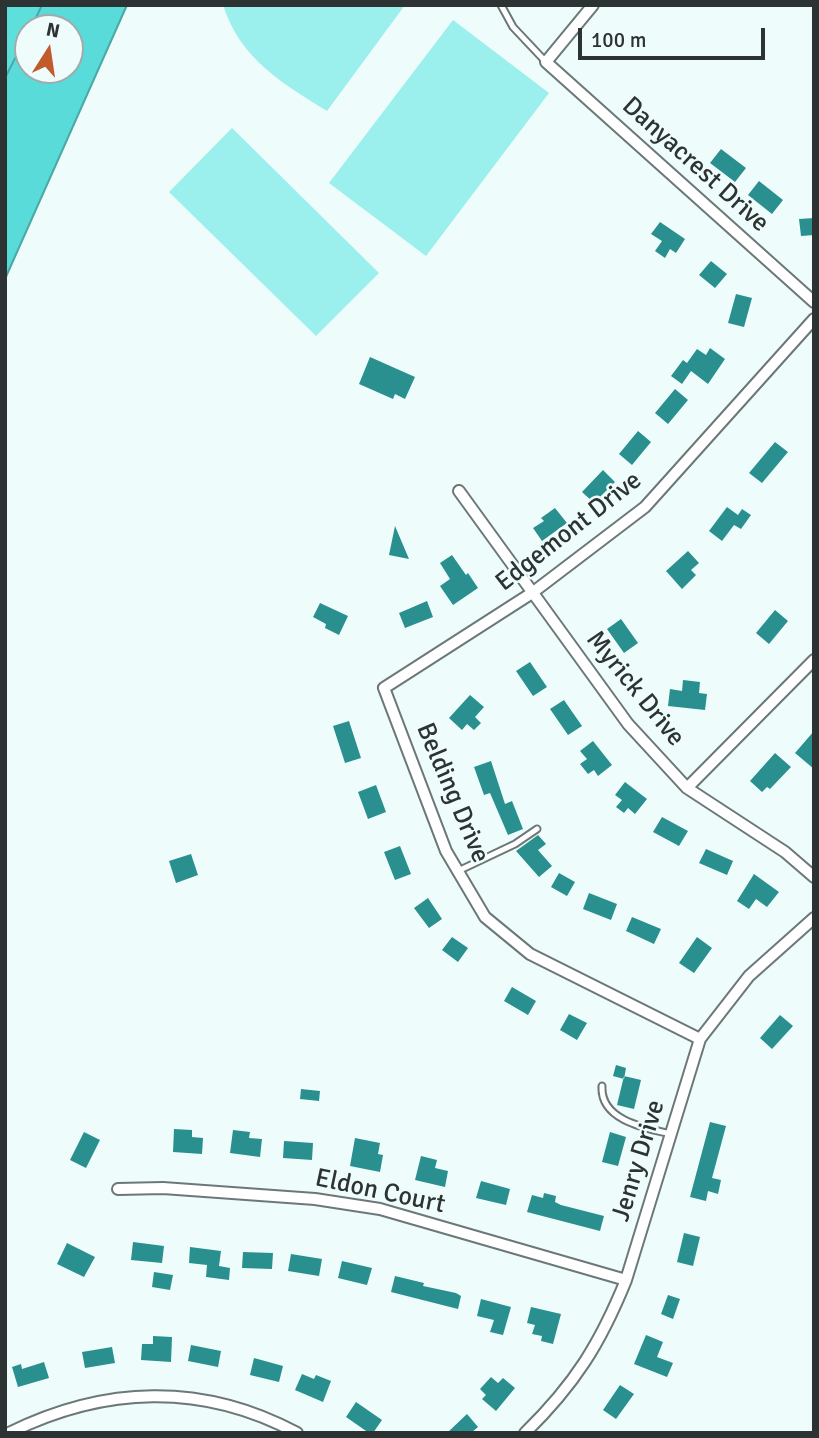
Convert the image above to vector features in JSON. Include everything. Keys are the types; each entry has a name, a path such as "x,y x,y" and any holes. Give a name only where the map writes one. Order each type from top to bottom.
{"street":[{"path":"546,62 586,8"},
{"name":"Danyacrest Drive","path":"546,62 814,302"},
{"name":"Edgemont Drive","path":"384,688 532,593 645,507 814,319"},
{"name":"Myrick Drive","path":"459,491 628,724 687,788 785,852 814,877"},
{"path":"687,788 814,660"},
{"name":"Belding Drive","path":"384,688 446,852 485,916 530,954 699,1039"},
{"name":"Jenry Drive","path":"525,1433 584,1367 613,1313 626,1280 699,1039 748,976 814,918"},
{"name":"Eldon Court","path":"118,1189 163,1188 315,1199 380,1209 626,1280"},
{"path":"14,1432 63,1409 136,1396 160,1396 210,1401 234,1407 298,1433"}],"lane":[{"path":"501,5 513,27 546,62"},
{"path":"458,871 514,844 537,829"},
{"path":"602,1086 601,1096 607,1107 621,1119 671,1134"}],"shaded area":[{"path":"5,5 42,5 38,14 14,14 14,60 5,78"},
{"path":"42,5 127,5 5,279 5,78 14,60 14,84 84,84 84,14 38,14"},
{"path":"223,5 405,5 327,111 264,68 240,41"},
{"path":"453,20 549,93 426,256 329,183"},
{"path":"232,128 379,273 316,336 169,192"}],"building":[{"path":"721,149 746,168 735,182 710,163"},
{"path":"759,181 783,200 772,214 748,195"},
{"path":"814,218 814,235 801,236 799,219"},
{"path":"660,222 685,239 676,253 670,249 665,258 655,251 662,241 651,234"},
{"path":"711,261 727,274 715,288 699,275"},
{"path":"736,294 752,298 744,327 728,323"},
{"path":"710,348 725,359 708,384 691,371 682,384 671,376 683,360 687,363 697,349 706,355"},
{"path":"370,357 415,377 405,399 395,394 393,399 359,384"},
{"path":"675,389 688,400 668,424 655,413"},
{"path":"638,431 651,442 632,465 619,454"},
{"path":"775,442 788,452 762,483 749,473"},
{"path":"603,470 615,482 594,503 582,492"},
{"path":"727,507 738,515 742,509 751,515 741,529 734,525 722,541 709,531"},
{"path":"555,508 567,523 542,541 533,528 544,521 541,518"},
{"path":"395,526 409,559 389,555"},
{"path":"688,551 699,563 691,570 696,575 682,589 666,571"},
{"path":"452,555 478,588 453,605 440,586 450,579 440,563"},
{"path":"427,601 433,617 405,628 399,613"},
{"path":"320,603 348,616 339,635 325,628 326,624 313,617"},
{"path":"775,610 788,621 769,644 756,633"},
{"path":"621,619 638,643 624,653 607,629"},
{"path":"530,662 547,687 533,696 516,671"},
{"path":"683,680 700,682 699,693 707,694 705,710 668,706 670,689 682,691"},
{"path":"470,695 484,707 475,717 481,723 474,730 467,724 462,730 449,718"},
{"path":"564,700 582,726 568,735 550,709"},
{"path":"349,721 361,758 345,763 333,726"},
{"path":"814,731 814,769 795,753"},
{"path":"593,741 612,765 598,776 594,770 588,774 580,764 587,759 580,751"},
{"path":"775,753 791,767 770,789 767,787 762,792 750,781"},
{"path":"491,761 505,804 512,801 523,829 508,835 490,793 484,795 474,767"},
{"path":"625,782 647,799 635,814 628,808 624,813 616,807 622,800 615,795"},
{"path":"376,785 386,812 368,819 358,792"},
{"path":"662,817 688,831 679,846 653,832"},
{"path":"538,835 546,844 538,850 552,866 539,877 516,851"},
{"path":"400,846 411,874 395,880 384,852"},
{"path":"706,849 733,861 727,875 699,863"},
{"path":"191,854 198,875 176,883 169,861"},
{"path":"559,873 575,882 567,896 551,887"},
{"path":"754,874 779,892 767,907 756,899 749,909 737,901"},
{"path":"589,893 617,904 611,920 583,909"},
{"path":"428,898 442,919 429,928 414,908"},
{"path":"632,917 661,929 654,944 626,931"},
{"path":"452,937 468,948 458,962 442,950"},
{"path":"697,937 712,948 694,973 679,963"},
{"path":"512,987 536,1001 528,1015 504,1001"},
{"path":"569,1014 587,1023 577,1040 560,1030"},
{"path":"780,1015 793,1026 772,1049 760,1038"},
{"path":"616,1065 626,1068 624,1079 613,1076"},
{"path":"624,1076 641,1080 634,1109 617,1105"},
{"path":"301,1089 320,1091 319,1101 300,1099"},
{"path":"710,1122 726,1126 712,1178 721,1180 718,1194 708,1191 706,1201 690,1197"},
{"path":"174,1129 192,1130 192,1137 203,1138 202,1154 173,1152"},
{"path":"233,1130 250,1132 249,1138 262,1139 260,1157 230,1153"},
{"path":"84,1132 100,1140 86,1168 70,1160"},
{"path":"610,1132 626,1137 618,1166 602,1162"},
{"path":"355,1138 380,1143 378,1154 383,1155 380,1172 350,1166"},
{"path":"284,1141 313,1143 312,1160 283,1158"},
{"path":"421,1156 437,1160 435,1168 448,1171 445,1187 415,1180"},
{"path":"481,1181 510,1189 506,1205 476,1198"},
{"path":"544,1193 556,1196 555,1202 561,1205 604,1216 600,1231 527,1212 532,1195 543,1198"},
{"path":"684,1233 700,1237 693,1266 677,1262"},
{"path":"133,1242 164,1246 162,1263 131,1260"},
{"path":"67,1243 95,1257 84,1277 57,1264"},
{"path":"190,1247 221,1251 219,1266 230,1268 229,1280 206,1277 207,1265 189,1263"},
{"path":"243,1252 273,1253 272,1269 242,1268"},
{"path":"291,1254 322,1259 319,1276 288,1271"},
{"path":"342,1261 372,1268 367,1285 338,1278"},
{"path":"154,1272 173,1275 170,1290 152,1287"},
{"path":"395,1276 424,1283 423,1286 456,1293 461,1296 458,1309 391,1292"},
{"path":"668,1295 680,1299 673,1319 661,1314"},
{"path":"481,1299 511,1307 503,1335 490,1332 494,1320 477,1316"},
{"path":"531,1307 561,1314 553,1344 541,1341 542,1336 532,1334 535,1325 527,1323"},
{"path":"646,1335 663,1342 657,1357 673,1363 667,1377 634,1364"},
{"path":"153,1336 172,1337 171,1362 141,1360 142,1344 153,1344"},
{"path":"191,1345 221,1351 218,1367 188,1361"},
{"path":"112,1347 115,1363 85,1368 82,1352"},
{"path":"254,1358 283,1366 279,1382 250,1375"},
{"path":"44,1362 49,1378 18,1387 12,1367 21,1364 22,1369"},
{"path":"302,1374 314,1379 316,1375 331,1381 323,1402 295,1390"},
{"path":"491,1377 498,1383 503,1378 515,1388 496,1411 482,1399 486,1395 480,1389"},
{"path":"620,1385 634,1394 616,1419 603,1410"},
{"path":"356,1402 382,1420 373,1433 346,1417"},
{"path":"467,1414 478,1427 471,1433 447,1433"}]}
